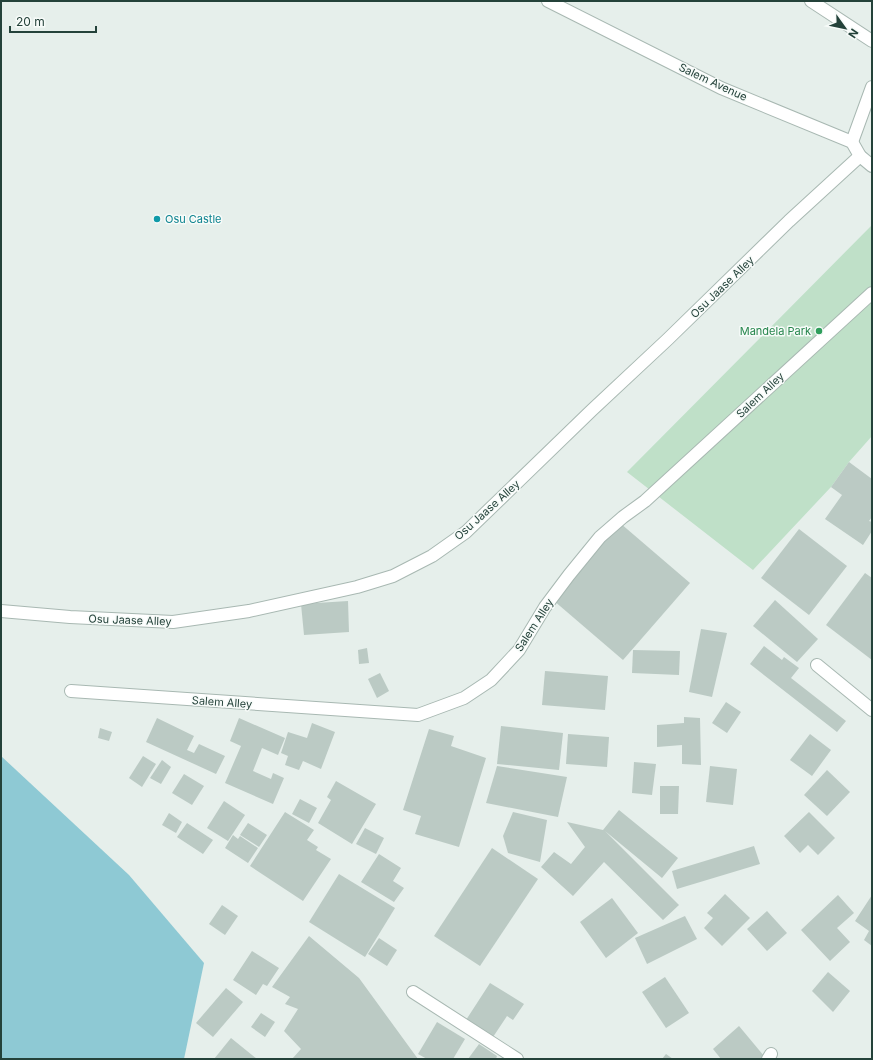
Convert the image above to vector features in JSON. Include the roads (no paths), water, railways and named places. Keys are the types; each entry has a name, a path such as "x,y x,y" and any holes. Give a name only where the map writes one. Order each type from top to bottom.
{"street":[{"name":"Salem Avenue","path":"548,1 721,88 852,142"},
{"path":"811,1 872,41"},
{"path":"872,87 852,142 860,156 872,166"},
{"name":"Osu Jaase Alley","path":"1,611 70,617 173,622 249,610 357,587 393,576 432,556 466,532 789,221 860,156"},
{"name":"Salem Alley","path":"71,691 418,715 464,698 491,680 519,650 545,607 600,537 623,517 645,501 872,293"},
{"path":"817,666 872,710"},
{"path":"413,992 517,1059"}],"water":[{"path":"1,756 129,875 204,963 184,1059 1,1059"}],"place":[{"name":"Osu Castle","path":"157,219"},
{"name":"Mandela Park","path":"819,331"}]}
